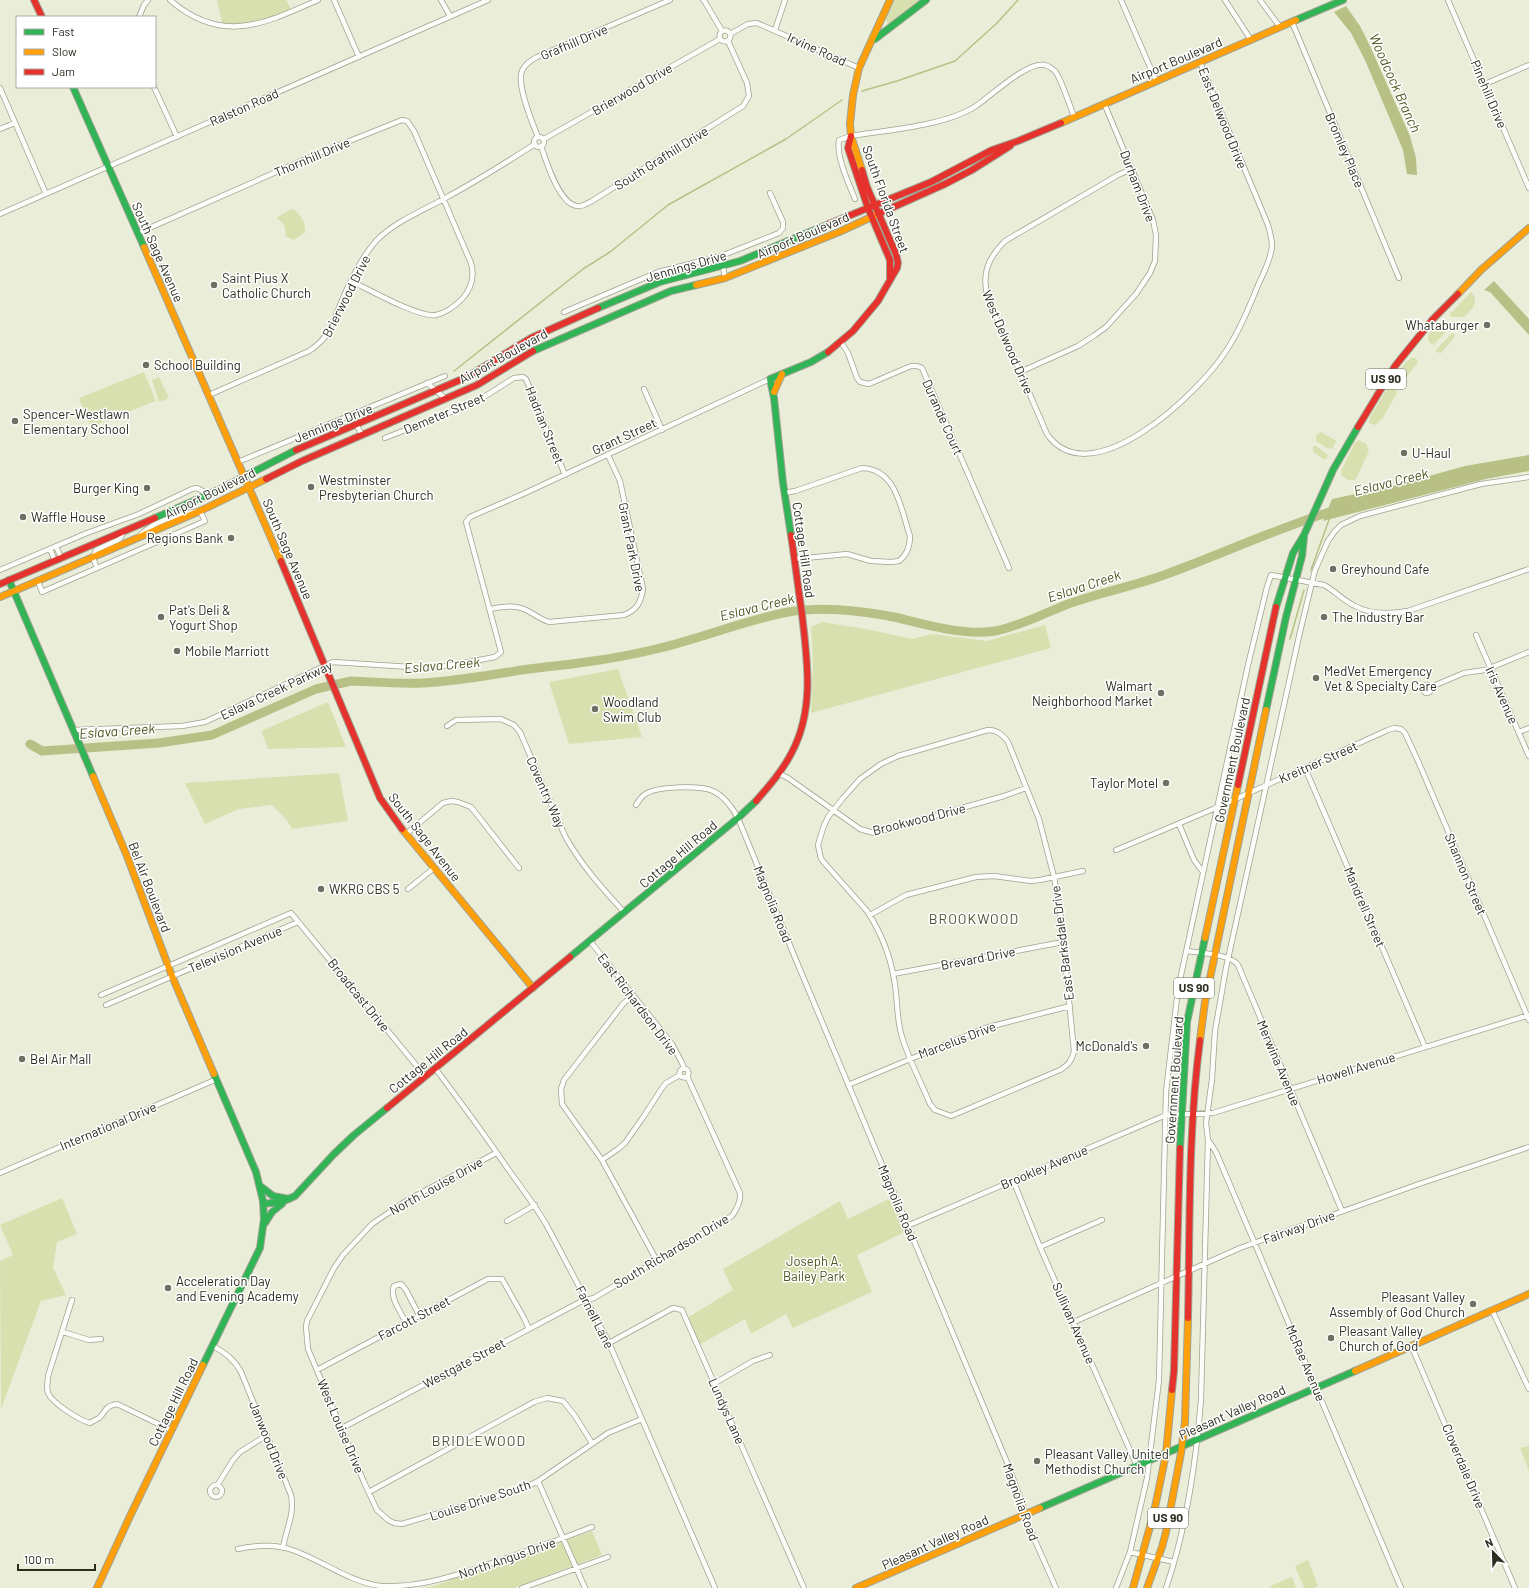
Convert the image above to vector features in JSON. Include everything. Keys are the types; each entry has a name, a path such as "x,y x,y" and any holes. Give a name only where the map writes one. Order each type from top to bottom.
{"main road":[{"path":"34,0 42,16"},
{"name":"South Florida Street","path":"889,282 891,272 890,260 875,216 875,205 851,136 850,124 859,68 890,0"},
{"name":"South Florida Street","path":"871,43 885,29 911,13 926,0"},
{"name":"Airport Boulevard","path":"0,584 124,531 164,518 296,450 481,370 531,338 552,328 660,282 723,266 746,258 931,182 992,150 1018,141 1343,0"},
{"name":"South Sage Avenue","path":"73,88 245,477 380,798 406,834 532,988"},
{"name":"South Florida Street","path":"851,136 848,148 868,208 875,216"},
{"name":"Airport Boulevard","path":"0,597 200,512 302,460 477,385 532,351 550,342 671,291 725,278 760,265 918,197 972,170 1018,141"},
{"name":"Government Boulevard","path":"1133,1588 1154,1512 1166,1454 1174,1371 1179,1168 1183,1072 1187,1022 1275,609 1284,578 1293,553 1304,535 1316,506 1348,441 1364,413 1395,366 1423,330 1481,270 1529,228"},
{"name":"Grant Street","path":"770,379 824,354 841,342 870,312 889,282"},
{"path":"773,393 782,374"},
{"name":"Cottage Hill Road","path":"264,1226 276,1206 290,1199 354,1135 738,818 760,798 780,774 788,761 803,727 806,715 808,667 795,559 784,493 773,393 770,379"},
{"name":"Government Boulevard","path":"1147,1588 1158,1558 1174,1496 1182,1447 1185,1414 1193,1114 1200,1028 1284,624 1302,556 1304,535"},
{"name":"Bel Air Boulevard","path":"9,580 127,856 172,976 256,1172 264,1204"},
{"path":"260,1186 273,1196 290,1199"},
{"path":"264,1204 290,1199"},
{"name":"Cottage Hill Road","path":"97,1588 171,1430 260,1248 264,1226 264,1204"},
{"name":"Pleasant Valley Road","path":"856,1588 1166,1454 1529,1294"}],"street":[{"path":"139,16 144,4 148,0"},
{"path":"170,0 196,18 217,25 233,26 256,25 275,19 318,0"},
{"path":"334,0 359,57"},
{"path":"441,0 450,16"},
{"name":"Ralston Road","path":"0,214 488,0"},
{"name":"Grafhill Drive","path":"538,137 526,103 521,83 521,75 525,66 537,57 670,0"},
{"path":"703,0 722,31"},
{"path":"775,30 785,0"},
{"path":"1121,0 1156,81"},
{"path":"1225,0 1251,40"},
{"path":"1260,0 1280,27"},
{"name":"Pinehill Drive","path":"1448,0 1529,188"},
{"name":"Bromley Place","path":"1292,22 1399,278"},
{"name":"Irvine Road","path":"730,34 748,24 757,23 859,68"},
{"path":"722,31 727,31 730,34 730,39 728,41 723,42 720,39 720,34 722,31"},
{"name":"Brierwood Drive","path":"544,139 720,39"},
{"name":"South Grafhill Drive","path":"541,146 549,171 557,187 570,203 576,206 582,206 592,201 743,106 749,96 747,83 728,41"},
{"name":"East Delwood Drive","path":"1052,441 1059,447 1068,451 1086,454 1095,453 1122,443 1160,421 1206,377 1226,352 1243,322 1268,262 1272,246 1268,225 1200,62"},
{"path":"855,199 843,167 839,151 840,140 851,136 939,121 959,114 974,107 1019,73 1034,65 1044,65 1056,72 1074,116"},
{"path":"1485,84 1529,65"},
{"path":"0,88 46,194"},
{"path":"154,88 176,136"},
{"name":"Durham Drive","path":"1020,372 1078,346 1106,327 1136,294 1150,273 1155,261 1156,235 1153,220 1104,103"},
{"name":"Thornhill Drive","path":"138,233 310,158 402,120 407,121 411,125 444,199"},
{"path":"0,129 15,123"},
{"path":"538,137 542,137 544,139 544,143 541,146 535,144 535,140 538,137"},
{"name":"Brierwood Drive","path":"209,395 309,352 317,346 324,340 331,328 364,255 377,241 393,227 444,199 535,144"},
{"name":"West Delwood Drive","path":"1052,441 1047,434 988,298 984,281 987,266 996,249 1015,233 1118,175 1132,169"},
{"name":"Jennings Drive","path":"564,312 658,272 721,256 779,233 784,228 783,222 770,193"},
{"path":"351,282 409,309 435,316 443,313 460,301 472,283 473,271 444,199"},
{"path":"721,256 725,278"},
{"name":"Durande Court","path":"841,342 848,353 857,378 860,382 865,384 870,384 911,366 922,368 1009,568"},
{"name":"Jennings Drive","path":"238,462 445,376"},
{"name":"Demeter Street","path":"385,438 476,402 514,378 523,377"},
{"name":"Hadrian Street","path":"523,377 526,379 566,475"},
{"name":"Grant Street","path":"501,652 466,522 470,518 566,475 770,379"},
{"path":"427,383 446,399"},
{"path":"644,389 662,430"},
{"path":"356,424 362,435"},
{"name":"Grant Park Drive","path":"490,609 509,606 517,607 549,622 624,615 637,607 643,590 620,481 608,455"},
{"path":"784,493 795,491 862,468 873,468 880,472 893,484 910,536 910,544 903,558 899,561 884,562 861,559 847,554 795,559"},
{"path":"1166,1588 1189,1502 1198,1440 1201,1399 1208,1140 1206,1123 1215,1032 1228,958 1315,570 1328,541 1341,525 1349,520 1481,484 1529,476"},
{"path":"0,570 160,505 192,489 197,488 208,494"},
{"path":"160,505 164,518"},
{"path":"38,581 42,592 204,522 200,512 164,518 145,530 136,539"},
{"path":"97,568 93,558 96,550 120,539 124,531"},
{"path":"56,546 58,560"},
{"path":"50,549 58,560"},
{"path":"1284,578 1324,585 1354,606 1379,613 1394,614 1408,611 1529,570"},
{"name":"Government Boulevard","path":"1116,1588 1130,1552 1143,1498 1159,1380 1166,1092 1178,989 1249,660 1267,587 1271,575 1284,578"},
{"name":"Iris Avenue","path":"1476,635 1529,756"},
{"name":"Eslava Creek Parkway","path":"73,730 182,726 205,722 334,662 426,668 453,665 495,657 501,652"},
{"path":"1431,687 1464,673 1490,668 1529,652"},
{"name":"Coventry Way","path":"447,726 456,720 490,719 501,719 514,725 520,732 573,851 624,912"},
{"name":"Kreitner Street","path":"1116,850 1218,807 1388,730 1394,728 1401,729"},
{"path":"1519,732 1529,728"},
{"name":"Shannon Street","path":"1401,729 1405,733 1418,761 1528,1017"},
{"name":"East Barksdale Drive","path":"988,730 993,730 1000,733 1008,742 1026,788 1040,819 1054,877 1060,910 1074,1051 1073,1058 1069,1065 1061,1070 949,1116 935,1110 930,1104 910,1058 902,1036 893,974 882,940 870,915 821,859 818,845 822,828 833,810 860,779 881,764 898,756 988,730"},
{"name":"Mandrell Street","path":"1305,768 1425,1047"},
{"name":"Brookwood Drive","path":"780,774 788,778 860,830 874,833 1004,796 1026,788"},
{"name":"Magnolia Road","path":"636,805 644,794 657,789 701,787 712,790 721,796 734,810 1009,1467 1026,1520 1056,1588"},
{"path":"406,834 443,803 451,801 458,802 471,807 520,868"},
{"path":"1179,824 1194,860 1203,872"},
{"path":"408,889 434,868"},
{"path":"870,915 906,895 976,877 994,876 1031,881 1083,871"},
{"name":"Television Avenue","path":"101,995 291,913"},
{"name":"Broadcast Drive","path":"291,913 425,1076"},
{"name":"Television Avenue","path":"106,1005 298,922"},
{"path":"244,934 248,944"},
{"name":"East Richardson Drive","path":"590,941 672,1044 684,1068"},
{"name":"Brevard Drive","path":"893,974 1063,942"},
{"path":"1187,951 1228,958"},
{"name":"Merwina Avenue","path":"1228,958 1236,961 1238,965 1342,1211"},
{"path":"633,995 623,1004 564,1080 560,1089 562,1104 602,1160 657,1261"},
{"name":"Marcelus Drive","path":"848,1084 985,1028 1070,1006"},
{"name":"Howell Avenue","path":"1182,1114 1213,1113 1290,1088 1528,1017"},
{"name":"Farnell Lane","path":"435,1068 535,1205 609,1343 715,1588"},
{"path":"602,1160 625,1142 666,1083 680,1075 683,1077 687,1076 688,1071 684,1068 680,1070 680,1075"},
{"name":"South Richardson Drive","path":"586,1300 594,1298 724,1222 736,1210 740,1199 740,1194 730,1168 687,1076"},
{"name":"International Drive","path":"0,1173 217,1080"},
{"name":"Brookley Avenue","path":"907,1226 1166,1115 1182,1114"},
{"name":"McRae Avenue","path":"1208,1140 1216,1152 1255,1242 1401,1588"},
{"name":"Fairway Drive","path":"1074,1322 1255,1242 1529,1147"},
{"name":"North Louise Drive","path":"319,1296 343,1255 372,1224 406,1201 496,1153"},
{"name":"Sullivan Avenue","path":"1013,1180 1040,1247 1137,1466"},
{"path":"507,1221 535,1205"},
{"path":"1040,1247 1102,1220"},
{"name":"Farcott Street","path":"317,1370 488,1279 502,1279 524,1318 528,1329"},
{"path":"406,1323 391,1291 394,1286 401,1284 406,1290 419,1315"},
{"name":"West Louise Drive","path":"319,1296 310,1313 306,1328 308,1349 377,1510 388,1520 402,1524 421,1519"},
{"path":"72,1300 48,1376 47,1384 49,1393 53,1400 83,1421 90,1423 100,1417 105,1409 117,1404 171,1430"},
{"name":"Westgate Street","path":"342,1428 528,1329 586,1300"},
{"name":"Lundys Lane","path":"609,1343 673,1308 682,1310 804,1588"},
{"path":"1492,1310 1527,1378 1529,1389"},
{"path":"63,1332 89,1340 102,1339"},
{"name":"Cloverdale Drive","path":"1411,1345 1515,1588"},
{"name":"Janwood Drive","path":"212,1346 227,1354 235,1362 291,1495 293,1506 292,1515 285,1535 283,1548"},
{"path":"715,1383 753,1361 770,1355"},
{"path":"369,1492 516,1411 547,1398 557,1398 563,1401 575,1416 592,1443"},
{"name":"Louise Drive South","path":"421,1519 524,1488 538,1481 608,1433 642,1419"},
{"path":"218,1484 233,1460 240,1452 266,1434"},
{"path":"538,1481 585,1588"},
{"name":"North Angus Drive","path":"238,1549 251,1546 265,1546 294,1550 351,1579 365,1583 398,1588 445,1580 592,1527"},
{"path":"1130,1552 1174,1562"},
{"path":"522,1588 608,1557"}],"green space":[{"path":"217,0 286,0 292,11 256,25 223,26"},
{"path":"894,0 922,0 914,8 888,24 885,18"},
{"path":"293,209 298,213 305,225 305,232 294,240 285,236 285,227 277,218"},
{"path":"1471,292 1475,299 1472,309 1464,317 1451,317 1450,314"},
{"path":"1444,327 1446,332 1433,345 1429,342 1428,337 1433,329"},
{"path":"1452,333 1455,335 1454,338 1441,353 1436,352 1436,350"},
{"path":"1411,358 1416,358 1418,362 1406,378 1402,380 1400,374 1404,364"},
{"path":"144,372 156,401 91,427 79,398"},
{"path":"159,377 169,398 159,402 152,380"},
{"path":"1392,387 1397,393 1382,419 1375,425 1369,423 1370,417 1387,389"},
{"path":"1321,432 1335,440 1336,442 1332,449 1327,448 1316,441 1316,435"},
{"path":"1359,440 1366,444 1369,451 1357,477 1354,480 1348,480 1342,476 1341,471 1355,442"},
{"path":"1313,446 1316,446 1327,454 1327,459 1324,459 1313,452"},
{"path":"822,622 871,630 912,639 932,634 987,641 1045,625 1051,648 811,713 813,662 811,627"},
{"name":"Woodland Swim Club","path":"618,669 642,737 569,744 549,682"},
{"path":"328,702 346,747 268,749 261,731"},
{"path":"339,773 348,821 292,829 286,819 272,805 239,809 205,824 185,783"},
{"name":"Joseph A. Bailey Park","path":"893,1197 907,1231 857,1255 872,1292 793,1328 786,1314 751,1334 745,1319 699,1345 687,1318 733,1290 723,1269 840,1201 848,1219"},
{"path":"62,1198 77,1234 57,1242 53,1268 66,1295 41,1301 1,1409 0,1261 13,1255 0,1225"},
{"path":"1529,1446 1529,1471 1520,1448"},
{"path":"592,1531 602,1555 514,1588 424,1588 434,1586"},
{"path":"1308,1560 1318,1586 1313,1588 1304,1588 1295,1566"},
{"path":"1292,1577 1296,1588 1271,1588 1270,1586"}],"shaded area":[{"path":"1346,6 1360,26 1370,46 1410,136 1416,158 1417,175 1407,174 1403,150 1365,60 1351,33 1334,12"},
{"path":"1494,281 1529,319 1529,335 1490,292 1484,290"},
{"path":"1529,455 1529,471 1486,479 1323,521 1332,499 1393,486 1465,466"}],"waterway":[{"path":"862,91 897,81 955,61 997,23 1018,0"},
{"path":"454,371 583,269 610,252 668,205 786,139 842,100"},
{"name":"Eslava Creek","path":"30,744 42,751 159,743 212,735 316,689 351,681 405,683 436,682 595,661 660,648 752,621 797,611 825,609 866,612 957,631 995,631 1005,629 1083,599 1164,575 1292,525 1336,510"},
{"path":"1311,570 1330,517"},
{"path":"1290,639 1304,590"}],"traffic: fast":[{"path":"875,39 926,0"},
{"path":"1296,20 1343,0"},
{"path":"73,88 144,247"},
{"path":"598,308 660,282 740,261 829,224"},
{"path":"533,351 671,291 696,285"},
{"path":"791,535 783,483 774,398 770,379 811,362 828,352"},
{"path":"1276,607 1293,553 1304,535 1333,470 1358,427"},
{"path":"155,518 216,491 296,450"},
{"path":"1266,710 1286,617 1302,556 1304,537"},
{"path":"9,580 93,776"},
{"path":"570,957 738,818 756,801"},
{"path":"1180,1148 1187,1022 1205,938"},
{"path":"203,1365 260,1248 264,1219 263,1201 256,1172 214,1074"},
{"path":"264,1204 284,1201 295,1196 334,1154 354,1135 387,1108"},
{"path":"260,1186 273,1196 289,1199"},
{"path":"265,1223 272,1212 282,1204"},
{"path":"1040,1508 1355,1371"}],"traffic: slow":[{"path":"862,170 851,136 850,124 853,95 859,68 890,0"},
{"path":"1061,123 1296,20"},
{"path":"696,285 725,278 839,232 878,214"},
{"path":"1458,294 1481,270 1529,228"},
{"path":"144,247 281,561"},
{"path":"774,392 782,374"},
{"path":"0,597 200,511 266,479"},
{"path":"1200,1040 1205,1002 1266,710"},
{"path":"93,776 127,856 172,976 214,1074"},
{"path":"1205,938 1238,785"},
{"path":"402,829 533,988"},
{"path":"1355,1371 1529,1294"},
{"path":"1147,1588 1166,1532 1181,1453 1185,1422 1188,1318"},
{"path":"97,1588 203,1365"},
{"path":"1133,1588 1154,1512 1166,1454 1172,1390"},
{"path":"856,1588 1040,1508"}],"traffic: jam":[{"path":"34,0 42,16"},
{"path":"829,224 931,182 992,150 1061,123"},
{"path":"851,136 848,148 868,208 890,260 890,278"},
{"path":"878,214 945,184 972,170 1010,146"},
{"path":"828,352 853,331 878,301 897,268 898,263 896,254 867,187 862,170"},
{"path":"1358,427 1395,366 1433,319 1458,294"},
{"path":"296,450 467,377 531,338 598,308"},
{"path":"266,479 302,461 477,385 533,351"},
{"path":"0,584 155,518"},
{"path":"756,801 780,771 792,752 799,735 807,701 808,684 806,649 791,535"},
{"path":"281,561 380,798 402,829"},
{"path":"1238,785 1276,607"},
{"path":"387,1108 570,957"},
{"path":"1188,1318 1191,1144 1200,1040"},
{"path":"1172,1390 1174,1371 1180,1148"}],"place":[{"name":"Saint Pius X Catholic Church","path":"214,285"},
{"name":"Whataburger","path":"1487,325"},
{"name":"School Building","path":"146,365"},
{"name":"Spencer-Westlawn Elementary School","path":"15,421"},
{"name":"U-Haul","path":"1404,453"},
{"name":"Westminster Presbyterian Church","path":"311,487"},
{"name":"Burger King","path":"147,488"},
{"name":"Waffle House","path":"23,517"},
{"name":"Regions Bank","path":"231,538"},
{"name":"Greyhound Cafe","path":"1333,569"},
{"name":"Pat's Deli & Yogurt Shop","path":"161,617"},
{"name":"The Industry Bar","path":"1324,617"},
{"name":"Mobile Marriott","path":"177,651"},
{"name":"MedVet Emergency Vet & Specialty Care","path":"1316,678"},
{"name":"Walmart Neighborhood Market","path":"1161,693"},
{"name":"Woodland Swim Club","path":"595,709"},
{"name":"Taylor Motel","path":"1166,783"},
{"name":"WKRG CBS 5","path":"321,889"},
{"name":"McDonald's","path":"1146,1046"},
{"name":"Bel Air Mall","path":"22,1059"},
{"name":"Acceleration Day and Evening Academy","path":"168,1288"},
{"name":"Pleasant Valley Assembly of God Church","path":"1473,1304"},
{"name":"Pleasant Valley Church of God","path":"1331,1338"},
{"name":"Pleasant Valley United Methodist Church","path":"1037,1461"}],"district":[{"name":"BROOKWOOD","path":"974,919"},
{"name":"BRIDLEWOOD","path":"479,1441"}],"water label":[{"name":"Woodcock Branch","path":"1395,83"}]}
